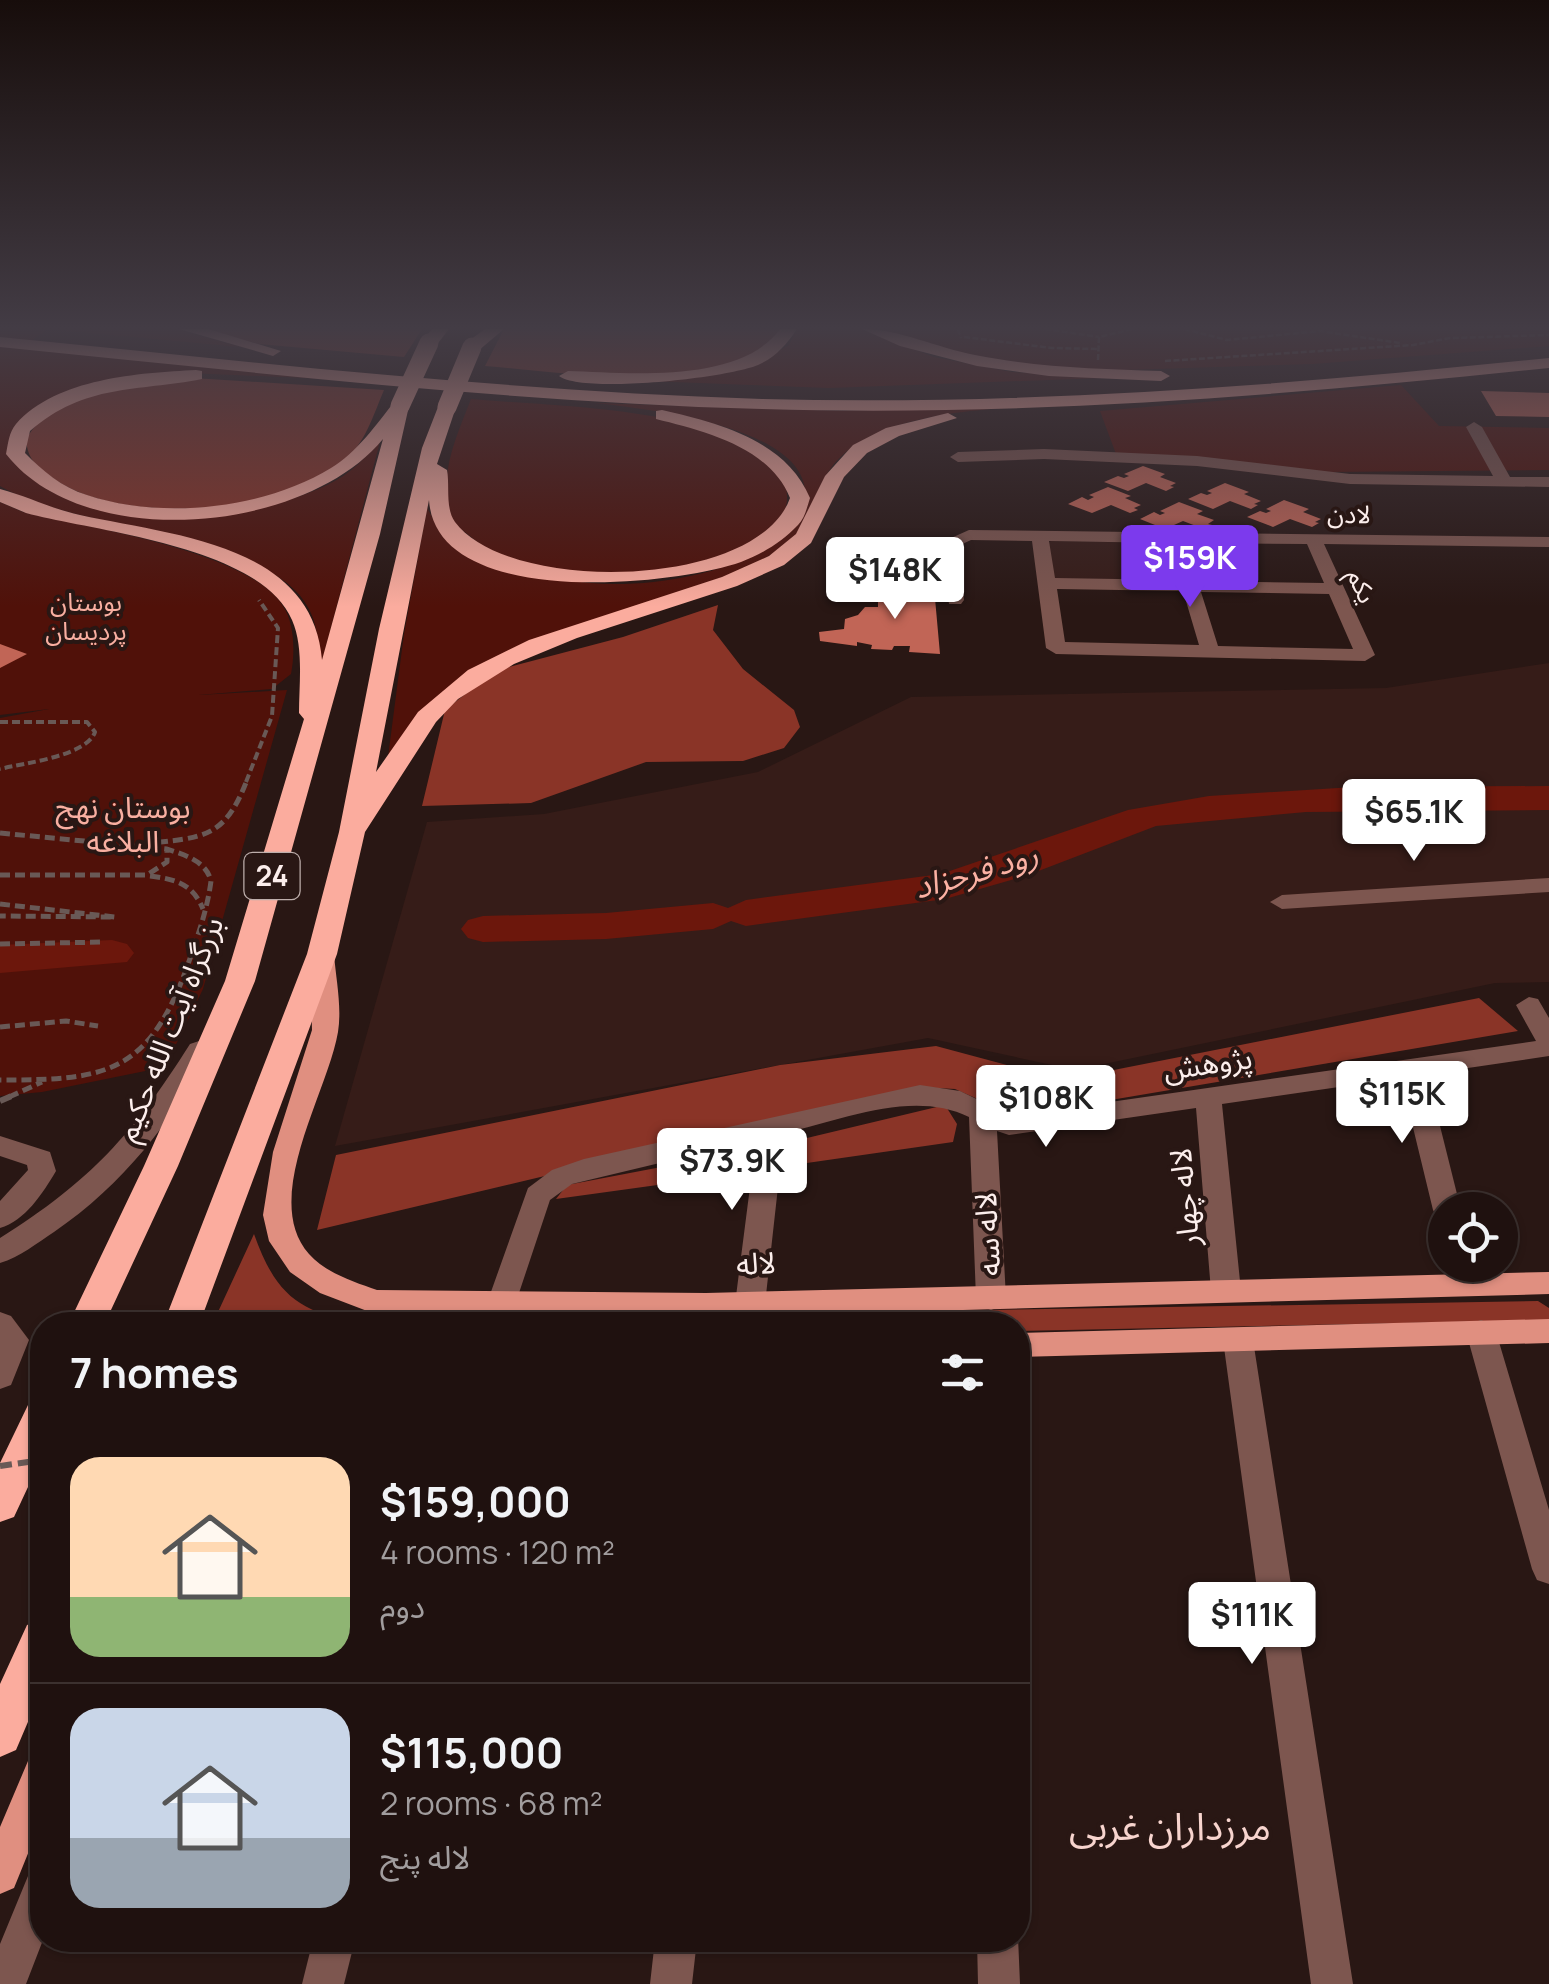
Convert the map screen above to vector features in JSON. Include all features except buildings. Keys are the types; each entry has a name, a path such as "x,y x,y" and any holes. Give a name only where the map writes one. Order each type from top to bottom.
{"highway":[{"path":"29,422 17,436 15,454 46,486 88,501 143,511 214,510 298,492 338,473 362,454 380,422"},
{"name":"بزرگراه آیت الله حکیم","path":"92,1312 161,1166 240,981 370,534 391,422"},
{"name":"24","path":"185,1312 322,954 352,832 390,629 431,448 441,422"},
{"path":"431,448 440,480 438,508 452,532 486,557 536,572 604,578 686,571 753,549 782,530 793,518 798,492 774,458 742,438 692,422"},
{"path":"352,832 414,733 446,698 511,658 736,578 790,551 815,523 844,459 879,437 937,422"},
{"path":"0,495 60,517 199,548 243,564 280,588 295,604 308,637 312,739"},
{"path":"0,1505 30,1441"},
{"path":"0,1735 30,1666"}],"main road":[{"name":"لاله","path":"322,954 326,1026 275,1219 296,1264 318,1280 375,1302 750,1304 1226,1291 1428,1277"},
{"name":"لاله","path":"1518,1280 1549,1283"},
{"path":"1030,1345 1549,1330"},
{"path":"0,1874 30,1803"}],"street":[{"path":"1474,427 1504,481"},
{"path":"958,456 1044,454 1197,461 1350,479 1549,482"},
{"name":"لادن","path":"955,600 950,543 969,534 1549,542"},
{"path":"1040,535 1056,648 1210,652 1175,537"},
{"name":"یکم","path":"1210,652 1365,655 1313,539"},
{"path":"1045,583 1336,589"},
{"path":"1282,902 1549,885"},
{"path":"0,1252 46,1223 108,1174 188,1070 240,981"},
{"path":"1530,1005 1549,1045"},
{"name":"پژوهش","path":"502,1302 538,1194 562,1176 594,1166 771,1130 920,1094 950,1097 1009,1126 1549,1045"},
{"path":"1412,1068 1443,1192"},
{"name":"لاله چهار","path":"1208,1097 1226,1291"},
{"name":"لاله سه","path":"982,1110 991,1298"},
{"path":"750,1304 771,1130"},
{"path":"0,1146 40,1159 42,1170 29,1192 0,1218"},
{"path":"0,1324 14,1340 0,1376"},
{"path":"1481,1332 1549,1569"},
{"path":"1238,1340 1332,1984"},
{"path":"12,1984 30,1928"},
{"path":"323,1984 331,1952"},
{"path":"670,1984 674,1952"},
{"path":"998,1952 999,1984"}],"path":[{"path":"143,844 209,832 228,822 235,812 272,716 278,628 257,598"},
{"path":"0,722 87,722 95,732 92,741 80,748 0,768"},
{"path":"0,833 143,844 192,857 210,874 203,918 180,989 152,1042 119,1068 87,1077 0,1080"},
{"path":"147,875 167,862 167,850"},
{"path":"0,875 147,875 184,883 198,893 203,918"},
{"path":"0,904 114,918 0,916"},
{"path":"0,944 105,942"},
{"path":"0,1027 66,1021 98,1026"},
{"path":"0,1101 44,1081"},
{"path":"0,1466 30,1462"}],"shaded area":[{"path":"371,422 351,455 315,480 280,494 198,508 115,503 79,492 50,476 31,457 26,440 38,423"},
{"path":"1159,543 1172,582 1053,580 1047,544"},
{"path":"718,605 713,630 743,669 794,710 800,727 784,748 743,761 646,762 531,803 422,806 445,710 473,688 505,668 623,637"},
{"path":"1549,663 1549,982 1495,983 1075,1070 928,1038 335,1146 427,822 544,814 758,772 911,697 1386,688"},
{"path":"107,945 104,964 0,967 0,953"},
{"path":"1479,998 1518,1031 1016,1116 955,1089 919,1087 317,1230 336,1155 780,1065 936,1046 1063,1080"},
{"path":"945,1105 957,1124 953,1142 786,1166 786,1143"},
{"path":"719,1156 731,1158 730,1175 556,1199 567,1185"},
{"path":"254,1234 282,1287 294,1299 319,1312 218,1312"},
{"path":"1538,1301 1549,1308 1549,1320 1030,1331 1030,1312 866,1312"}],"green space":[{"path":"0,422 32,422 15,427 13,444 18,460 41,485 91,507 139,512 239,510 291,499 344,476 382,434 318,677 317,634 309,609 288,584 255,564 168,536 75,514 0,486"},
{"path":"462,422 691,424 755,451 785,485 787,503 773,529 755,543 727,556 692,565 611,573 531,564 497,553 471,537 451,516 447,472"},
{"path":"706,422 913,422 884,430 854,446 831,468 805,524 778,551 744,569 484,665 388,757 404,634 427,508 442,529 467,546 567,580 626,584 691,576 723,567 779,540 800,522 805,490 796,468 777,450"},
{"path":"1104,422 1435,422 1439,426 1549,428 1549,470 1324,472 1116,454"},
{"name":"بوستان نهج البلاغه","path":"0,502 23,512 163,544 237,570 265,587 283,606 290,621 293,648 291,674 272,689 199,695 287,690 203,989 165,1067 42,1092 0,1096 0,718 49,709 0,715"}],"waterway":[{"name":"رود فرحزاد","path":"1161,815 1306,800 1549,798"},
{"name":"رود فرحزاد","path":"746,913 945,886 1013,866 1142,818"},
{"name":"رود فرحزاد","path":"483,929 606,926 713,916"},
{"name":"رود فرحزاد","path":"0,959 112,953"}],"district":[{"name":"مرزداران غربی","path":"1170,1827"}],"park label":[{"name":"بوستان پردیسان","path":"86,616"}]}
